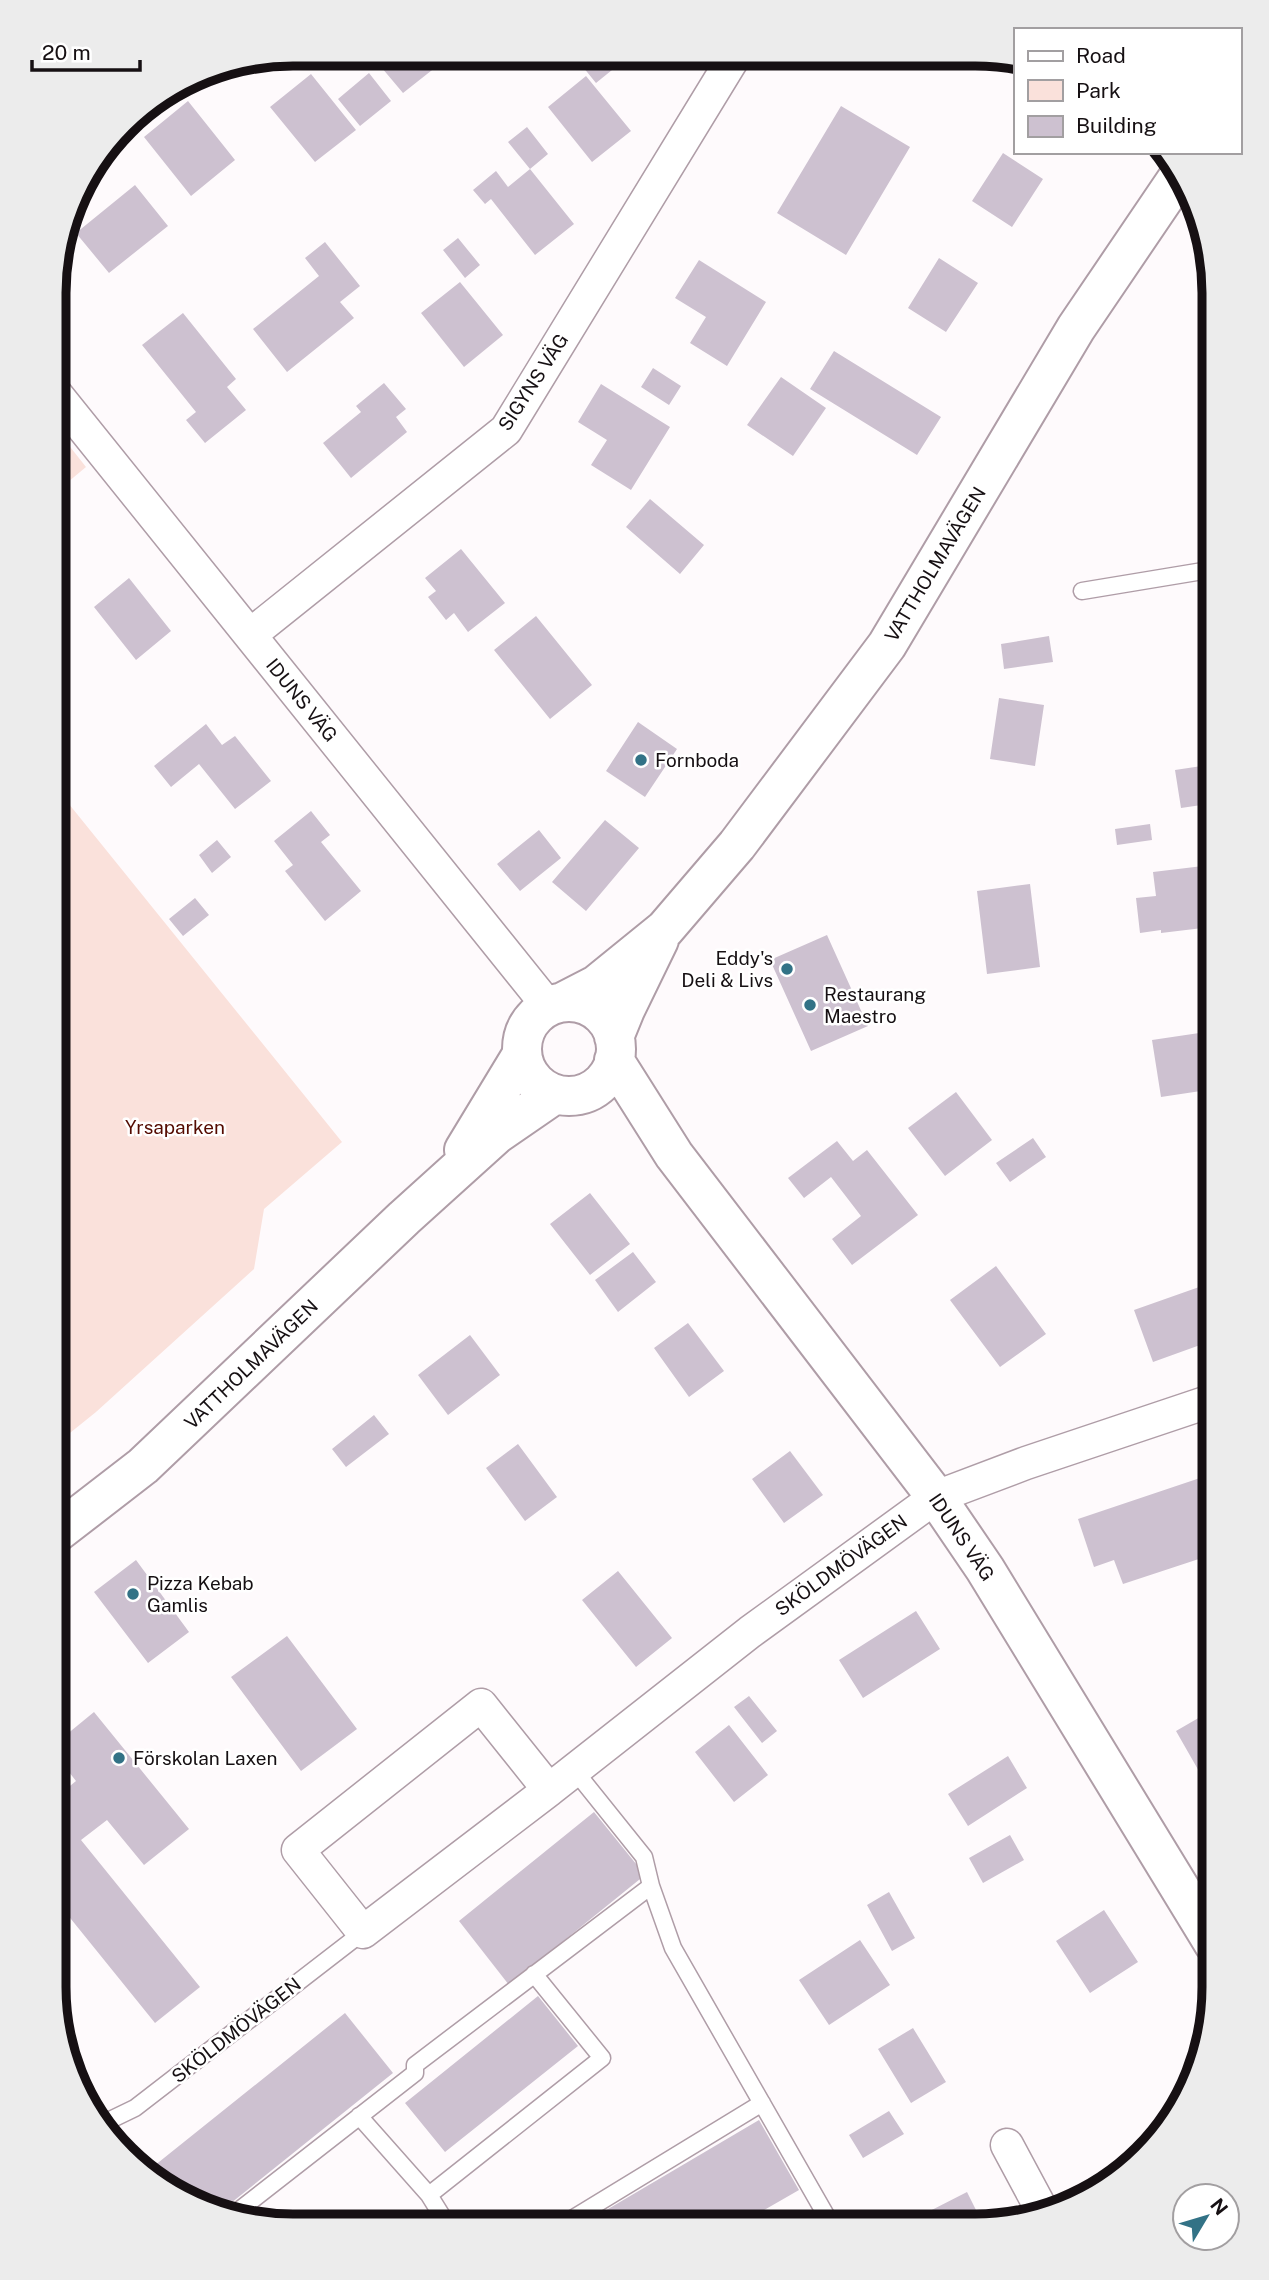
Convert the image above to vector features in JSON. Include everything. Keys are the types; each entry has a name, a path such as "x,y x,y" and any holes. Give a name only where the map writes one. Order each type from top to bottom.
{"main road":[{"name":"VATTHOLMAVÄGEN","path":"556,1004 596,985 664,929 737,845 887,645 1076,328 1174,184"},
{"name":"VATTHOLMAVÄGEN","path":"614,1048 664,929"},
{"path":"575,1002 600,1013 608,1023 614,1048 609,1074 600,1085 570,1094 535,1083 525,1068 522,1056 522,1041 530,1021 556,1004 575,1002"},
{"name":"IDUNS VÄG","path":"614,1048 674,1155 936,1497 985,1569 1202,1924"},
{"name":"VATTHOLMAVÄGEN","path":"440,1186 522,1056"},
{"name":"VATTHOLMAVÄGEN","path":"66,1526 143,1466 497,1134 570,1094"},
{"name":"IDUNS VÄG","path":"570,1094 626,1115 674,1155"}],"street":[{"name":"SIGYNS VÄG","path":"250,635 506,430 728,66"},
{"name":"IDUNS VÄG","path":"66,406 250,635 556,1004"},
{"name":"SKÖLDMÖVÄGEN","path":"363,1932 575,1771 750,1632 936,1497 1202,1404"},
{"path":"363,1932 298,1850 481,1705 548,1790"},
{"path":"1007,2145 1039,2204"}],"lane":[{"path":"1082,592 1202,571"},
{"path":"575,1771 644,1857 651,1886 673,1948 825,2214"},
{"path":"242,2208 415,2073 415,2065 651,1886"},
{"name":"SKÖLDMÖVÄGEN","path":"110,2120 135,2108 363,1932"},
{"path":"429,2195 602,2058 534,1974"},
{"path":"580,2214 762,2103"},
{"path":"359,2116 429,2195 441,2214"}],"green space":[{"path":"66,442 86,467 66,484"},
{"name":"Yrsaparken","path":"66,800 342,1142 264,1209 254,1269 66,1436"}],"building":[{"path":"380,66 437,66 403,93"},
{"path":"582,66 609,66 612,70 596,83"},
{"path":"369,73 391,101 360,126 338,99"},
{"path":"311,74 356,130 315,162 270,107"},
{"path":"586,76 631,131 592,162 548,107"},
{"path":"188,101 235,160 191,196 144,137"},
{"path":"841,106 910,147 846,255 777,213"},
{"path":"527,127 548,154 530,169 508,142"},
{"path":"1003,153 1043,179 1012,227 972,201"},
{"path":"530,169 574,224 535,255 491,199 485,204 473,190 496,171 508,187"},
{"path":"135,185 168,226 109,273 76,233"},
{"path":"458,238 480,265 465,278 443,250"},
{"path":"325,242 360,286 340,302 354,318 287,372 253,329 319,276 305,258"},
{"path":"939,258 978,283 946,332 908,308"},
{"path":"699,260 766,302 727,366 690,343 706,317 675,298"},
{"path":"460,282 503,335 464,367 421,313"},
{"path":"183,313 236,379 227,387 246,410 205,443 186,420 196,412 142,345"},
{"path":"834,351 941,417 917,455 810,389"},
{"path":"653,368 681,386 669,405 641,387"},
{"path":"781,377 826,408 793,456 747,425"},
{"path":"384,383 406,409 396,417 407,432 351,478 323,443 361,412 356,406"},
{"path":"601,384 670,427 631,490 591,465 607,440 578,422"},
{"path":"650,499 704,545 680,574 626,527"},
{"path":"461,549 505,603 468,632 454,613 446,620 428,597 436,591 425,578"},
{"path":"129,578 171,631 136,660 94,607"},
{"path":"536,616 592,685 550,719 494,650"},
{"path":"1049,636 1053,662 1004,669 1001,644"},
{"path":"999,698 1044,705 1035,766 990,759"},
{"name":"Fornboda","path":"638,722 677,749 645,797 606,771"},
{"path":"206,724 222,745 235,736 271,781 235,809 199,764 171,787 154,766"},
{"path":"1202,766 1202,805 1181,808 1175,770"},
{"path":"311,811 330,835 321,842 361,891 325,921 285,871 293,865 274,841"},
{"path":"605,820 639,848 586,911 552,882"},
{"path":"1150,824 1152,840 1117,845 1115,829"},
{"path":"539,830 561,858 520,891 497,864"},
{"path":"217,840 231,857 212,873 199,855"},
{"path":"1202,866 1202,928 1140,933 1136,898 1156,896 1153,872"},
{"path":"1030,884 1040,967 987,974 977,891"},
{"path":"195,898 209,915 183,936 169,919"},
{"path":"827,935 868,1026 811,1051 770,960"},
{"path":"1202,1033 1202,1091 1161,1097 1152,1040"},
{"path":"956,1092 992,1140 945,1176 908,1128"},
{"path":"1033,1138 1046,1157 1010,1182 996,1163"},
{"path":"837,1141 853,1161 867,1150 918,1215 852,1265 832,1239 861,1216 831,1177 804,1198 788,1178"},
{"path":"590,1193 630,1244 590,1275 550,1224"},
{"path":"633,1252 656,1282 618,1312 595,1280"},
{"path":"996,1266 1046,1334 1000,1367 950,1300"},
{"path":"1202,1286 1202,1344 1153,1362 1134,1310"},
{"path":"688,1323 724,1371 689,1397 654,1348"},
{"path":"470,1335 500,1375 448,1415 418,1375"},
{"path":"374,1415 389,1434 346,1467 332,1449"},
{"path":"518,1444 557,1497 525,1521 486,1468"},
{"path":"790,1451 823,1495 784,1523 752,1479"},
{"path":"1200,1478 1202,1558 1123,1584 1114,1560 1094,1567 1078,1519"},
{"path":"136,1560 189,1632 148,1663 94,1592"},
{"path":"618,1571 672,1638 636,1667 582,1600"},
{"path":"916,1611 940,1649 863,1698 839,1660"},
{"path":"287,1636 357,1729 301,1771 231,1677"},
{"path":"749,1696 777,1731 762,1743 734,1707"},
{"path":"94,1712 189,1829 144,1865 107,1820 81,1840 200,1987 155,2023 66,1913 66,1789 76,1781 66,1768 66,1735"},
{"path":"1202,1716 1200,1773 1176,1731"},
{"path":"729,1725 768,1775 734,1802 695,1752"},
{"path":"1008,1756 1027,1788 968,1826 948,1794"},
{"path":"594,1812 645,1875 509,1985 459,1921"},
{"path":"1010,1835 1024,1860 983,1883 969,1858"},
{"path":"889,1892 915,1938 892,1951 867,1905"},
{"path":"1104,1910 1138,1962 1090,1993 1056,1941"},
{"path":"860,1940 890,1985 829,2025 799,1980"},
{"path":"538,1996 578,2046 445,2152 405,2103"},
{"path":"345,2013 393,2073 230,2204 193,2190 155,2165"},
{"path":"913,2028 946,2082 911,2103 878,2049"},
{"path":"889,2111 904,2134 863,2158 849,2135"},
{"path":"759,2120 799,2190 757,2214 600,2214"},
{"path":"967,2192 978,2214 975,2214 924,2214"}],"place":[{"name":"Fornboda","path":"641,760"},
{"name":"Eddy's Deli & Livs","path":"787,969"},
{"name":"Restaurang Maestro","path":"810,1005"},
{"name":"Pizza Kebab Gamlis","path":"133,1594"},
{"name":"Förskolan Laxen","path":"119,1758"}]}
